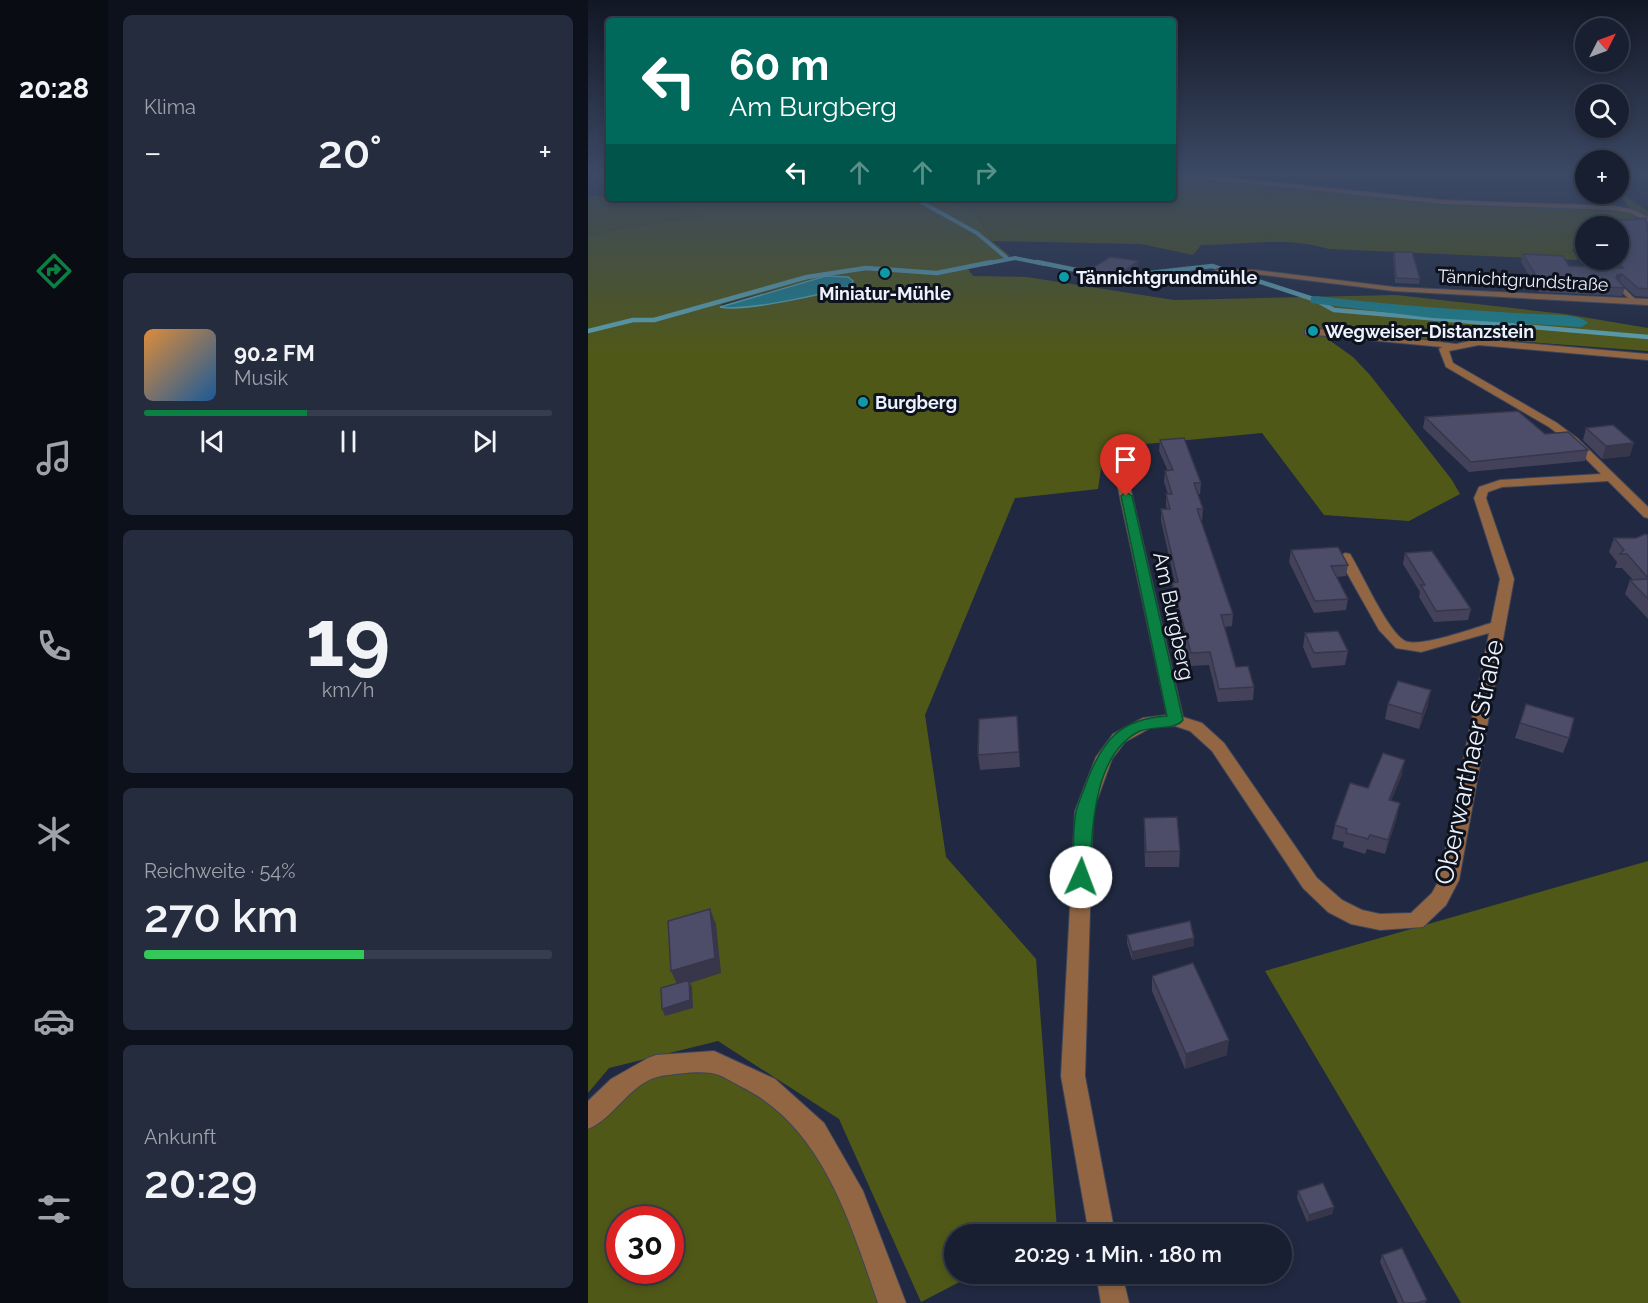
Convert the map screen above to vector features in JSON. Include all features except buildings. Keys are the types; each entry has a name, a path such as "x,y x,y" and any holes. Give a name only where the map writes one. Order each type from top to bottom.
{"street":[{"name":"Tännichtgrundstraße","path":"1218,271 1240,271 1394,289 1648,302"},
{"path":"1308,332 1344,333 1452,345 1479,342 1502,343 1648,357"},
{"path":"1502,343 1530,350 1648,363"},
{"path":"1452,345 1444,349 1449,365 1553,425 1648,514"},
{"name":"Am Burgberg","path":"1116,451 1176,720"},
{"name":"Oberwarthaer Straße","path":"1176,720 1196,727 1218,747 1310,883 1335,906 1358,918 1416,921 1439,899 1449,880 1507,579 1480,498 1483,490 1500,484 1611,477"},
{"name":"Oberwarthaer Straße","path":"1345,557 1386,630 1401,645 1421,647 1498,626"},
{"path":"1100,1224 1073,1076 1084,811 1104,757 1119,738 1149,722 1176,720"},
{"path":"588,1117 619,1087 656,1066 714,1062 767,1087 815,1131 854,1200 892,1303"},
{"path":"1111,1284 1115,1303"}],"lane":[{"path":"1618,285 1635,302"}],"shaded area":[{"path":"588,233 602,233 588,237"},
{"path":"602,233 987,233 992,241 1010,256 968,269 973,276 1027,277 1174,300 1396,295 1565,314 1648,328 1648,351 1461,337 1443,340 1344,334 1329,340 1353,357 1370,375 1452,480 1460,494 1409,521 1324,515 1262,433 1104,448 1098,489 1015,498 925,715 946,857 1036,959 1057,1224 944,1224 944,1284 956,1284 921,1302 839,1119 718,1041 609,1068 588,1093 588,237","holes":["826,276 831,292 720,307 722,304"]},
{"path":"987,233 1575,233 1575,249 1572,249 1575,260 1329,249 1282,242 1201,245 1193,255 1141,244 992,241"},
{"path":"1629,233 1648,233 1648,244"},
{"path":"826,276 848,277 853,281 851,286 785,301 747,307 720,307"},
{"path":"1648,861 1648,1303 1461,1303 1265,971"},
{"path":"714,1062 815,1131 892,1303 588,1303 588,1117 619,1087"}],"waterway":[{"path":"977,233 1008,259"},
{"path":"984,264 1015,258 1045,264"},
{"path":"588,331 633,320 654,320 807,277 866,268 937,273 992,262"},
{"path":"1037,262 1096,274"},
{"path":"1114,277 1212,266 1316,300 1334,310 1648,337"},
{"path":"1316,300 1432,314 1581,323"}],"place":[{"name":"Miniatur-Mühle","path":"885,273"},
{"name":"Tännichtgrundmühle","path":"1064,277"},
{"name":"Wegweiser-Distanzstein","path":"1313,331"},
{"name":"Burgberg","path":"863,402"}],"route":[{"path":"1081,877 1084,811 1104,757 1119,738 1132,729 1149,722 1176,720 1126,496"}]}
